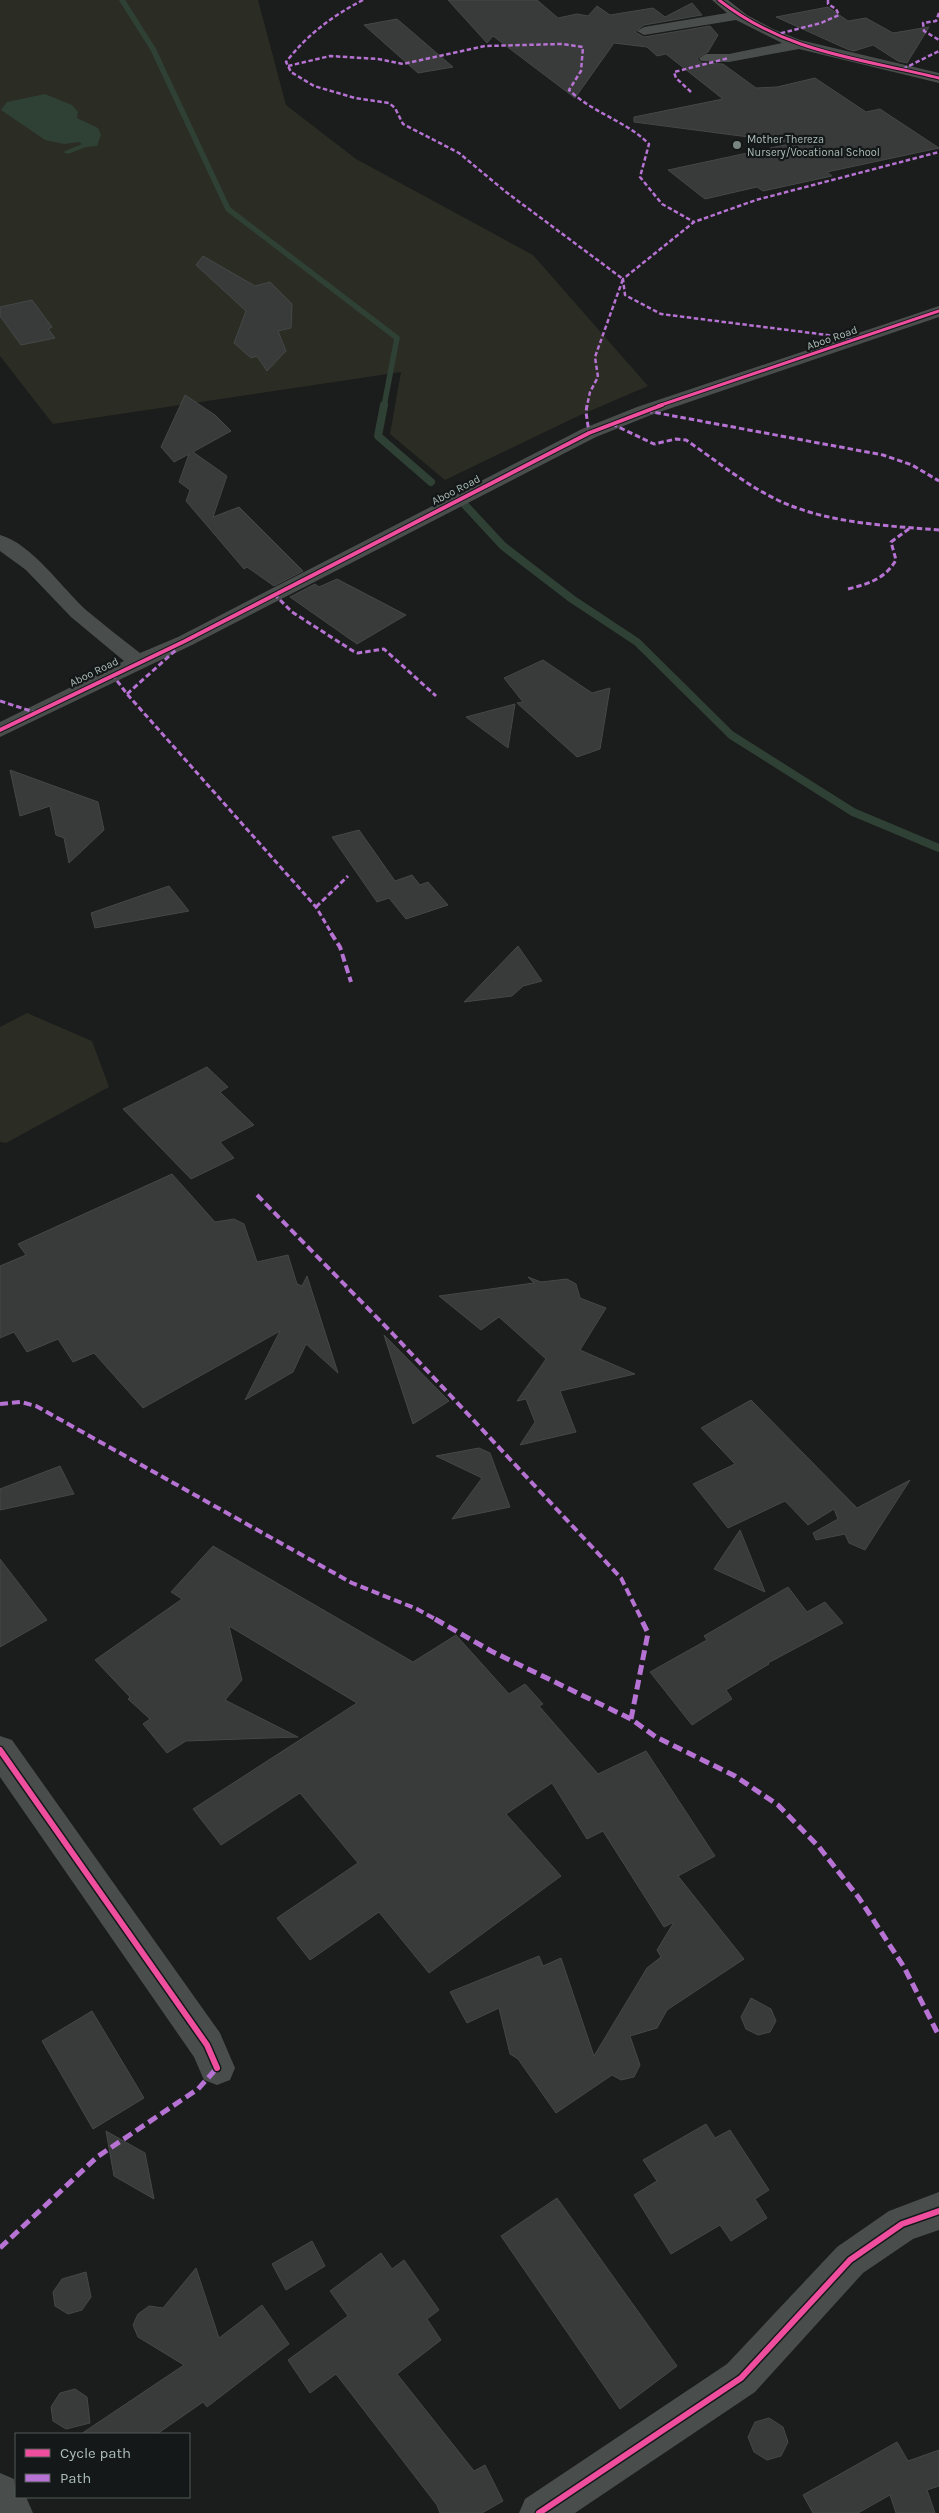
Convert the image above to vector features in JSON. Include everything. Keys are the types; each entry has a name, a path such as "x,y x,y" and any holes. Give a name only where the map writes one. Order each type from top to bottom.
{"street":[{"path":"718,0 736,16 797,45 939,78"},
{"path":"644,31 736,16"},
{"path":"706,58 729,58 797,45"},
{"name":"Aboo Road","path":"0,730 138,662 186,641 589,433 644,411 939,312"},
{"path":"0,541 33,566 78,613 138,662"},
{"path":"0,1750 207,2045 216,2068"},
{"path":"539,2513 741,2378 850,2260 902,2224 939,2211"},
{"path":"0,2493 13,2513"}],"shaded area":[{"path":"0,0 258,0 286,105 356,159 533,255 648,386 576,417 445,480 390,434 401,372 53,424 0,356"},
{"path":"45,94 72,105 78,112 77,118 98,128 101,135 97,146 86,147 68,154 63,152 82,144 79,142 64,144 45,140 1,110 7,102"},
{"path":"27,1013 92,1041 109,1087 6,1143 0,1142 0,1027"}],"building":[{"path":"448,0 537,0 558,18 577,14 588,16 597,6 610,15 653,8 665,17 692,3 702,15 644,25 635,32 644,37 710,26 718,35 708,52 697,58 701,63 723,64 756,88 777,87 815,78 866,112 880,109 939,148 827,172 832,176 763,191 757,187 705,199 668,170 794,143 634,122 634,117 723,99 666,54 657,56 647,47 614,43 575,98 493,36 487,43"},
{"path":"828,7 848,21 866,18 893,33 929,27 907,63 898,61 873,45 854,51 847,49 776,17"},
{"path":"397,19 453,67 418,73 364,25"},
{"path":"203,256 255,286 270,282 292,304 291,328 278,331 286,351 267,371 257,356 251,358 234,343 246,311 196,265"},
{"path":"32,300 52,327 48,329 55,338 21,345 0,316 0,307"},
{"path":"185,395 215,415 231,431 193,452 227,476 213,517 239,507 303,571 274,586 247,567 244,569 186,501 190,490 179,482 189,454 174,462 161,447"},
{"path":"337,579 406,615 357,644 290,597 315,584 319,587"},
{"path":"543,660 592,693 610,688 600,749 577,757 517,703 523,702 504,678"},
{"path":"515,704 508,748 466,717"},
{"path":"10,770 98,802 104,830 69,863 64,838 56,835 50,806 20,816"},
{"path":"359,830 395,881 412,875 420,885 428,882 448,905 406,919 389,898 377,902 332,837"},
{"path":"169,886 189,911 95,928 91,913"},
{"path":"518,946 542,981 523,986 512,996 464,1002"},
{"path":"207,1067 228,1087 220,1092 254,1125 220,1142 234,1158 191,1179 123,1109"},
{"path":"172,1174 215,1222 234,1219 244,1224 257,1262 288,1255 297,1284 302,1286 307,1276 338,1373 306,1344 293,1372 245,1400 280,1331 143,1408 94,1353 73,1362 58,1339 27,1352 14,1332 0,1338 0,1266 26,1255 18,1244"},
{"path":"528,1277 541,1282 567,1279 576,1284 580,1298 606,1308 580,1350 635,1374 560,1391 576,1432 520,1445 535,1422 526,1399 517,1401 546,1359 499,1317 481,1330 439,1296 534,1283"},
{"path":"384,1335 449,1401 413,1424"},
{"path":"751,1400 857,1508 910,1480 865,1550 849,1543 845,1534 816,1540 813,1533 838,1519 834,1509 808,1525 785,1501 728,1528 693,1484 735,1464 701,1428"},
{"path":"479,1448 490,1453 510,1507 452,1519 482,1478 436,1456"},
{"path":"60,1466 74,1494 0,1510 0,1489"},
{"path":"740,1530 765,1592 714,1569"},
{"path":"213,1546 413,1662 456,1635 509,1694 525,1684 543,1704 539,1706 598,1774 646,1751 715,1856 678,1876 744,1959 667,2010 657,2028 630,2036 640,2065 634,2077 621,2080 612,2075 556,2113 518,2059 510,2054 499,2008 467,2023 450,1992 539,1956 543,1966 561,1958 594,2056 647,1968 661,1957 657,1950 674,1922 664,1927 603,1831 587,1839 552,1783 506,1814 561,1876 429,1973 379,1912 310,1960 277,1918 358,1863 300,1793 221,1845 193,1809 357,1703 229,1626 242,1680 225,1700 298,1737 186,1741 167,1753 143,1724 150,1719 128,1699 130,1697 95,1660 182,1599 171,1592"},
{"path":"0,1559 47,1620 0,1647"},
{"path":"788,1587 807,1612 825,1602 843,1623 768,1663 726,1690 732,1699 692,1725 650,1672 707,1640 704,1636"},
{"path":"751,1998 771,2009 776,2021 770,2032 758,2035 746,2029 741,2017"},
{"path":"92,2011 144,2098 93,2129 42,2041"},
{"path":"706,2124 715,2138 730,2130 769,2190 755,2199 767,2218 731,2241 720,2225 671,2254 634,2195 657,2181 643,2160"},
{"path":"106,2131 145,2153 154,2199 114,2176"},
{"path":"557,2198 677,2366 620,2409 501,2236"},
{"path":"312,2241 325,2266 286,2290 272,2264"},
{"path":"381,2253 392,2269 404,2260 439,2310 427,2319 441,2340 397,2374 474,2471 485,2465 503,2501 482,2513 440,2513 437,2505 336,2374 310,2393 288,2360 348,2316 330,2291"},
{"path":"196,2268 219,2338 262,2305 289,2344 207,2407 203,2402 158,2433 82,2433 184,2365 138,2337 133,2325 138,2314 149,2306 163,2308"},
{"path":"86,2272 91,2297 82,2310 68,2314 55,2306 53,2292 62,2279"},
{"path":"75,2389 87,2397 90,2423 66,2429 53,2421 51,2407 60,2393"},
{"path":"769,2418 783,2427 788,2442 781,2456 767,2460 754,2452 748,2437 755,2422"},
{"path":"897,2442 908,2461 939,2450 939,2486 927,2490 935,2513 896,2513 890,2495 858,2513 813,2513 803,2495"}],"waterway":[{"path":"122,0 153,49 228,209 397,338 384,406"},
{"path":"384,405 378,436 431,482"},
{"path":"465,505 503,546 572,599 637,642 731,735 853,812 939,848"}],"marked path":[{"path":"363,0 330,19 311,34 286,62 291,72 314,86 355,98 389,103 395,108 403,124 459,153 506,192 623,279 595,357 598,377 590,392 586,412 589,433"},
{"path":"774,35 821,23 839,15 836,9 828,4 828,0"},
{"path":"939,13 936,21 923,23 924,31 939,40"},
{"path":"288,66 330,56 378,59 403,64 485,46 562,44 583,47 581,71 569,90 589,107 631,129 649,144 640,177 662,204 694,222"},
{"path":"903,69 939,51"},
{"path":"691,92 676,78 674,72 729,58"},
{"path":"851,338 661,314 625,295 623,279 694,222 756,200 939,152"},
{"path":"647,411 883,455 912,465 939,481"},
{"path":"612,424 654,444 676,439 686,440 737,475 782,502 822,515 897,527 939,530"},
{"path":"848,589 876,580 888,573 896,560 891,542 910,528"},
{"path":"274,594 292,612 353,651 358,653 384,649 436,696"},
{"path":"127,694 177,649"},
{"path":"112,674 127,694 316,907 340,947 351,982"},
{"path":"0,701 34,712"},
{"path":"316,907 348,876"},
{"path":"257,1195 392,1333 621,1578 648,1633 631,1719"},
{"path":"0,1404 21,1402 36,1406 352,1583 417,1609 491,1651 631,1719 656,1737 735,1776 778,1805 819,1847 859,1898 904,1967 939,2036"},
{"path":"0,2248 97,2157 198,2089 217,2068"}],"cycle path":[{"path":"719,0 742,18 767,32 795,43 823,52 939,78"},
{"path":"0,730 185,641 589,433 644,411 939,311"},
{"path":"0,1750 207,2045 217,2068"},
{"path":"539,2513 741,2378 850,2260 902,2224 939,2211"}],"place":[{"name":"Mother Thereza Nursery/Vocational School","path":"737,145"}]}
